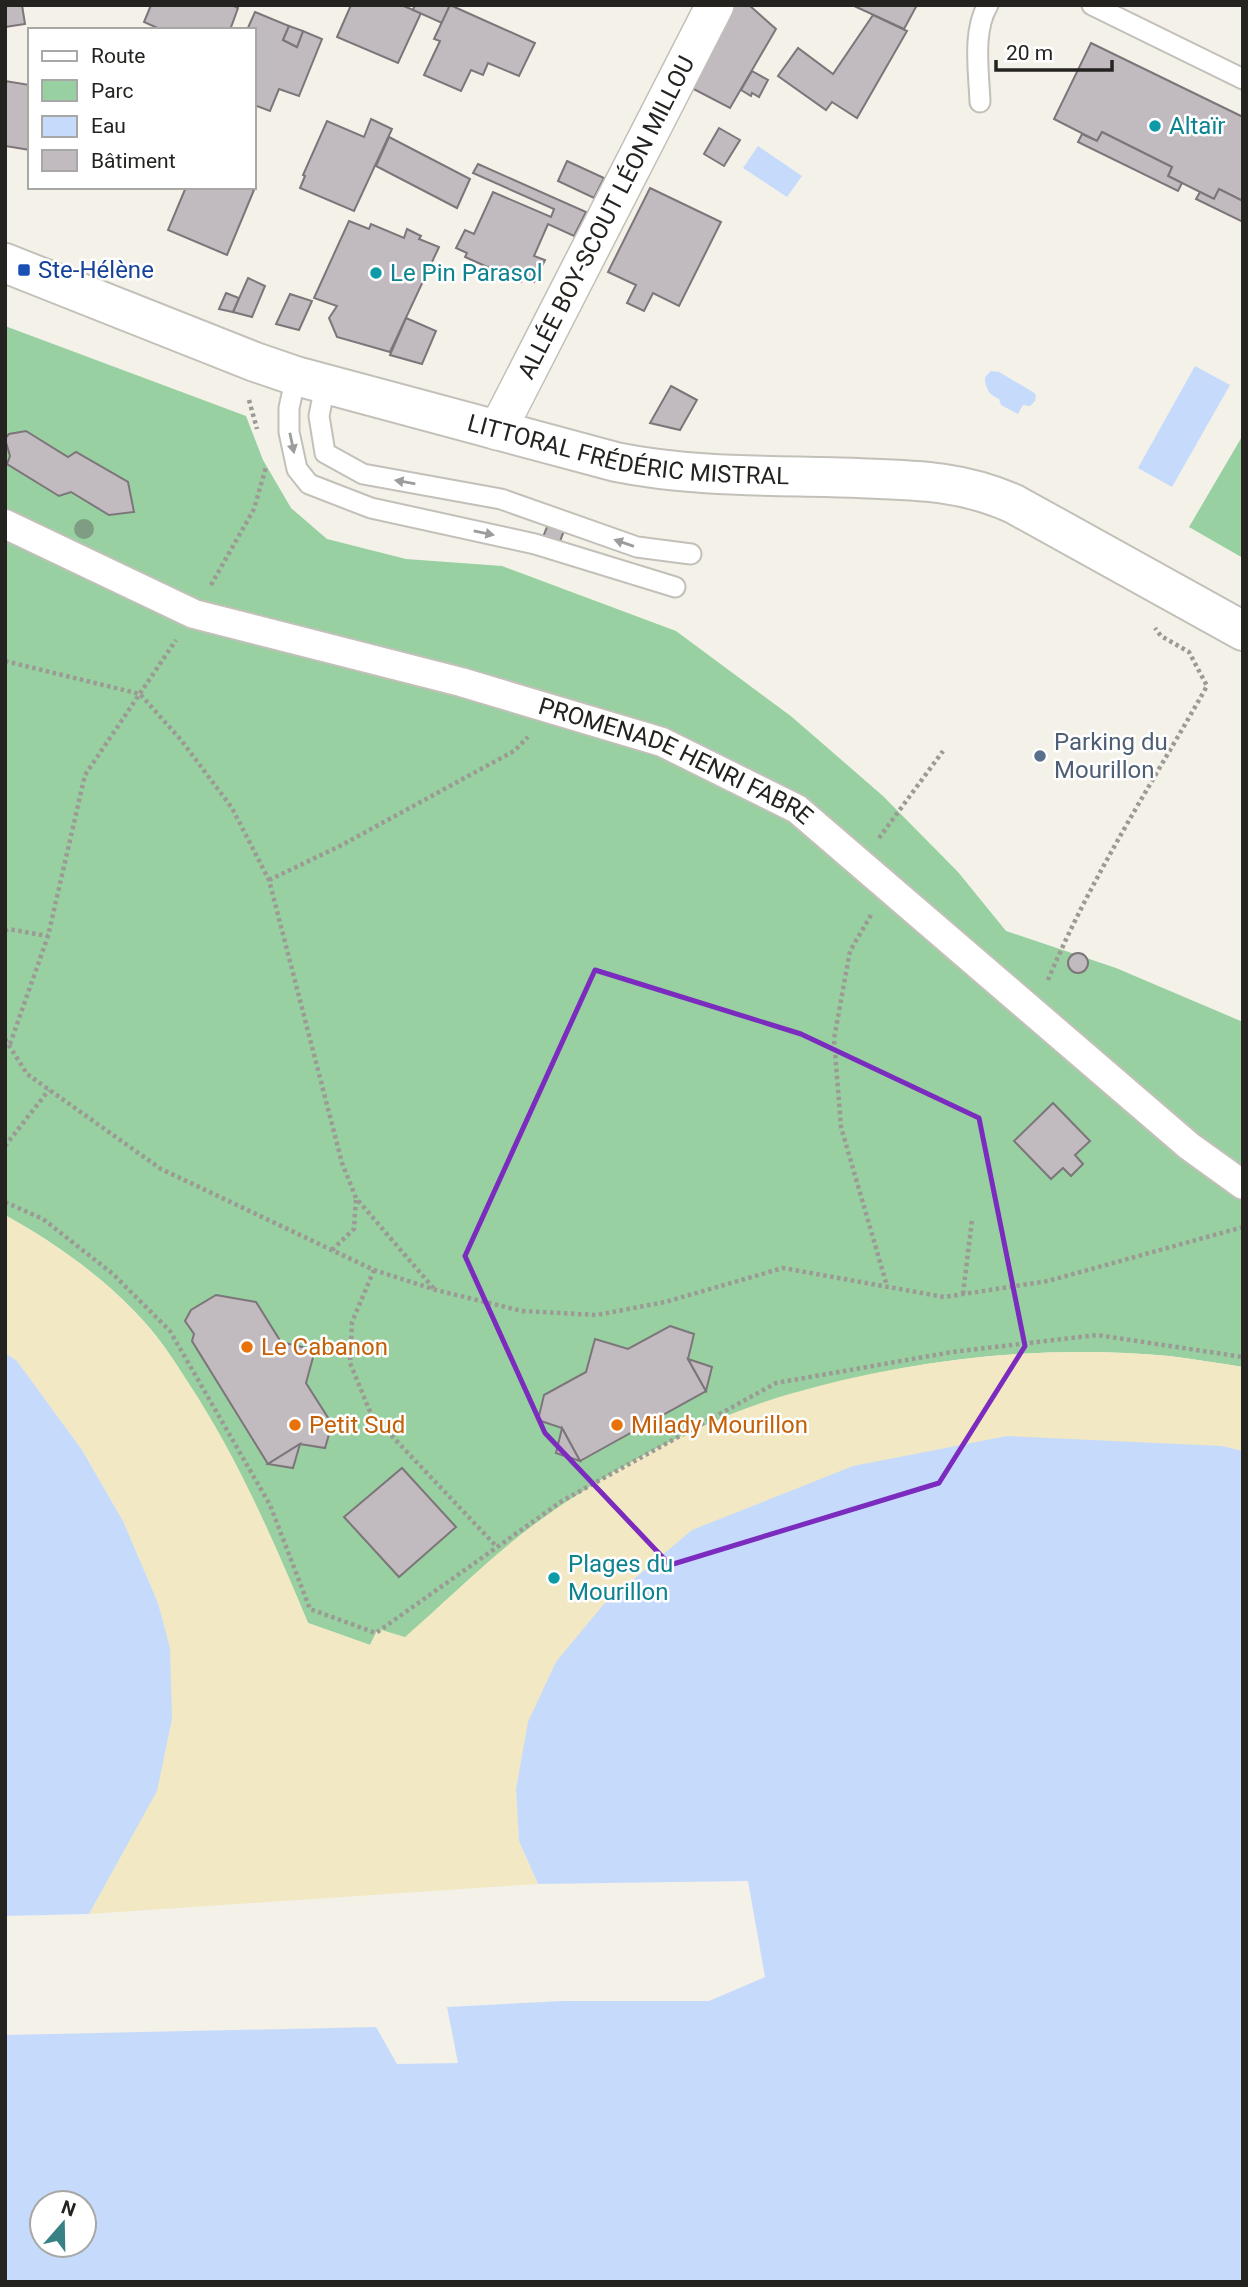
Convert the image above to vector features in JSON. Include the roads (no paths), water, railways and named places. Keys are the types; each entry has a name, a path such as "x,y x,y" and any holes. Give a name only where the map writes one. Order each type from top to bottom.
{"main road":[{"name":"LITTORAL FRÉDÉRIC MISTRAL","path":"5,263 255,362 311,380 642,467 729,474 929,481 987,492 1014,504 1243,631"}],"street":[{"name":"ALLÉE BOY-SCOUT LÉON MILLOU","path":"497,431 715,5"},
{"name":"PROMENADE HENRI FABRE","path":"5,524 194,614 461,682 662,742 797,809 1189,1146 1243,1185"}],"lane":[{"path":"979,103 979,38 982,15 988,5"},
{"path":"1092,5 1243,79"},
{"path":"311,380 325,453 363,474 501,499 637,547 691,554"},
{"path":"311,380 289,408 289,432 298,469 309,484 371,508 535,544 675,587"}],"water":[{"path":"758,146 802,176 787,197 743,168"},
{"path":"1195,366 1230,385 1172,487 1138,468"},
{"path":"991,371 999,372 1033,392 1036,395 1035,401 1030,406 1023,405 1018,414 1001,405 986,385 985,377"},
{"path":"5,1353 17,1361 82,1450 123,1521 158,1603 170,1648 172,1719 157,1791 89,1914 5,1916"},
{"path":"1007,1436 1222,1446 1243,1451 1243,2282 5,2282 5,2035 376,2027 397,2064 458,2063 447,2007 563,2001 709,2001 765,1977 748,1881 538,1884 519,1841 516,1789 528,1722 556,1662 603,1605 692,1530 853,1466"}],"place":[{"name":"Altaïr","path":"1155,126"},
{"name":"Ste-Hélène","path":"24,270"},
{"name":"Le Pin Parasol","path":"376,273"},
{"name":"Parking du Mourillon","path":"1040,756"},
{"name":"Le Cabanon","path":"247,1347"},
{"name":"Petit Sud","path":"295,1425"},
{"name":"Milady Mourillon","path":"617,1425"},
{"name":"Plages du Mourillon","path":"554,1578"}]}
